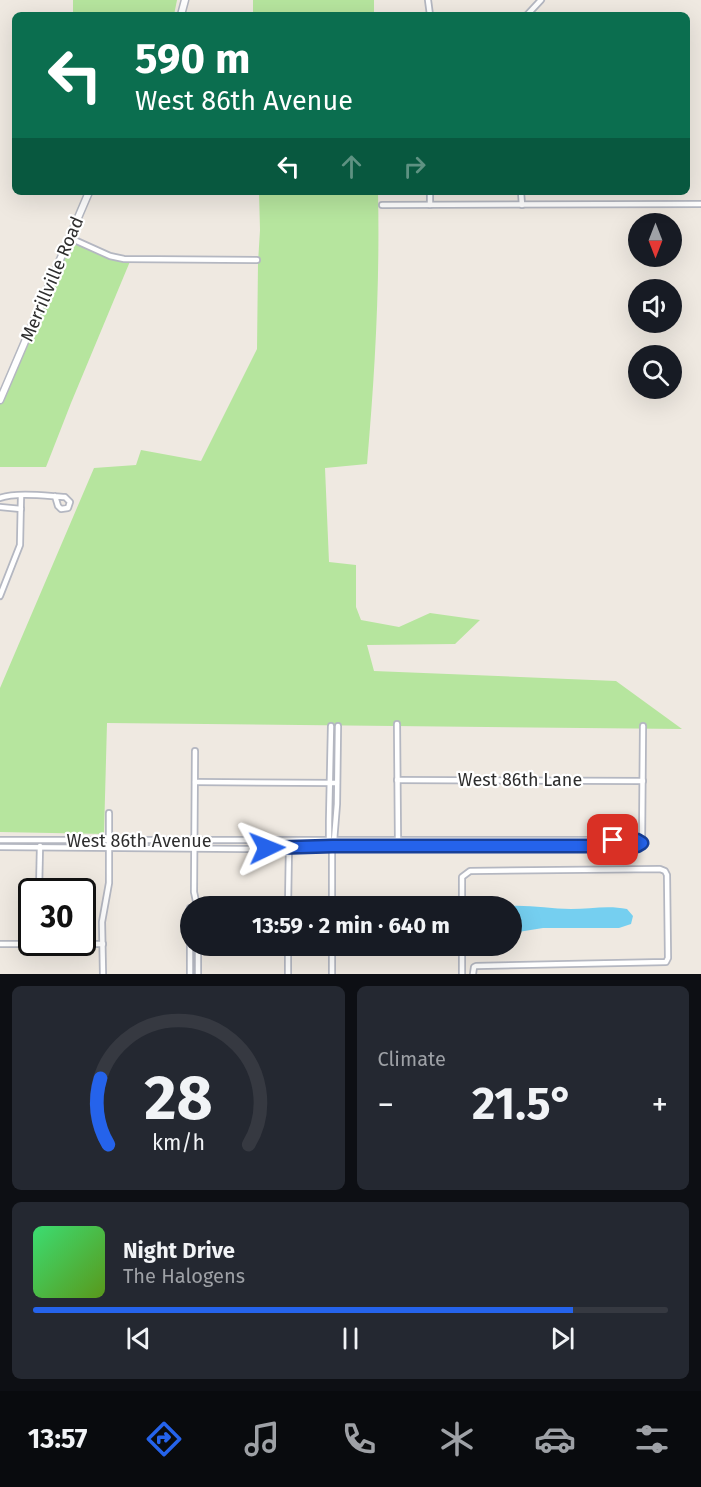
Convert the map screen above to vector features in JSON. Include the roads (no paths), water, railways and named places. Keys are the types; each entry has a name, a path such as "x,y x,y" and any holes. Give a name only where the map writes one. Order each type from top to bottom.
{"street":[{"path":"531,12 541,0"},
{"name":"Merrillville Road","path":"0,400 88,195"},
{"path":"430,195 430,205"},
{"path":"521,195 522,205"},
{"path":"382,205 701,204"},
{"path":"70,237 110,256 124,259 257,260"},
{"path":"0,596 20,545 21,496"},
{"path":"0,498 55,496"},
{"path":"0,507 21,509"},
{"path":"397,724 398,847"},
{"path":"331,726 332,896"},
{"path":"332,839 337,783 338,726"},
{"path":"642,843 643,726"},
{"path":"193,896 195,750"},
{"name":"West 86th Lane","path":"397,780 643,781"},
{"path":"195,782 337,783"},
{"path":"103,974 102,922 109,884 109,813"},
{"name":"West 86th Avenue","path":"0,840 637,840 642,843 637,846 332,846 194,849 0,847"},
{"path":"39,878 40,840"},
{"path":"288,896 289,841"},
{"path":"462,896 462,877 464,873 470,871 660,869 667,875 668,958 666,963 476,966 473,974"},
{"path":"194,892 195,896"},
{"path":"0,944 18,944"},
{"path":"96,944 103,944"},
{"path":"190,956 190,974"},
{"path":"198,956 198,974"},
{"path":"288,956 288,974"},
{"path":"332,956 332,974"},
{"path":"462,956 462,974"}],"water":[{"path":"522,906 571,909 620,908 627,909 633,916 631,924 619,928 543,928 522,931"}]}
